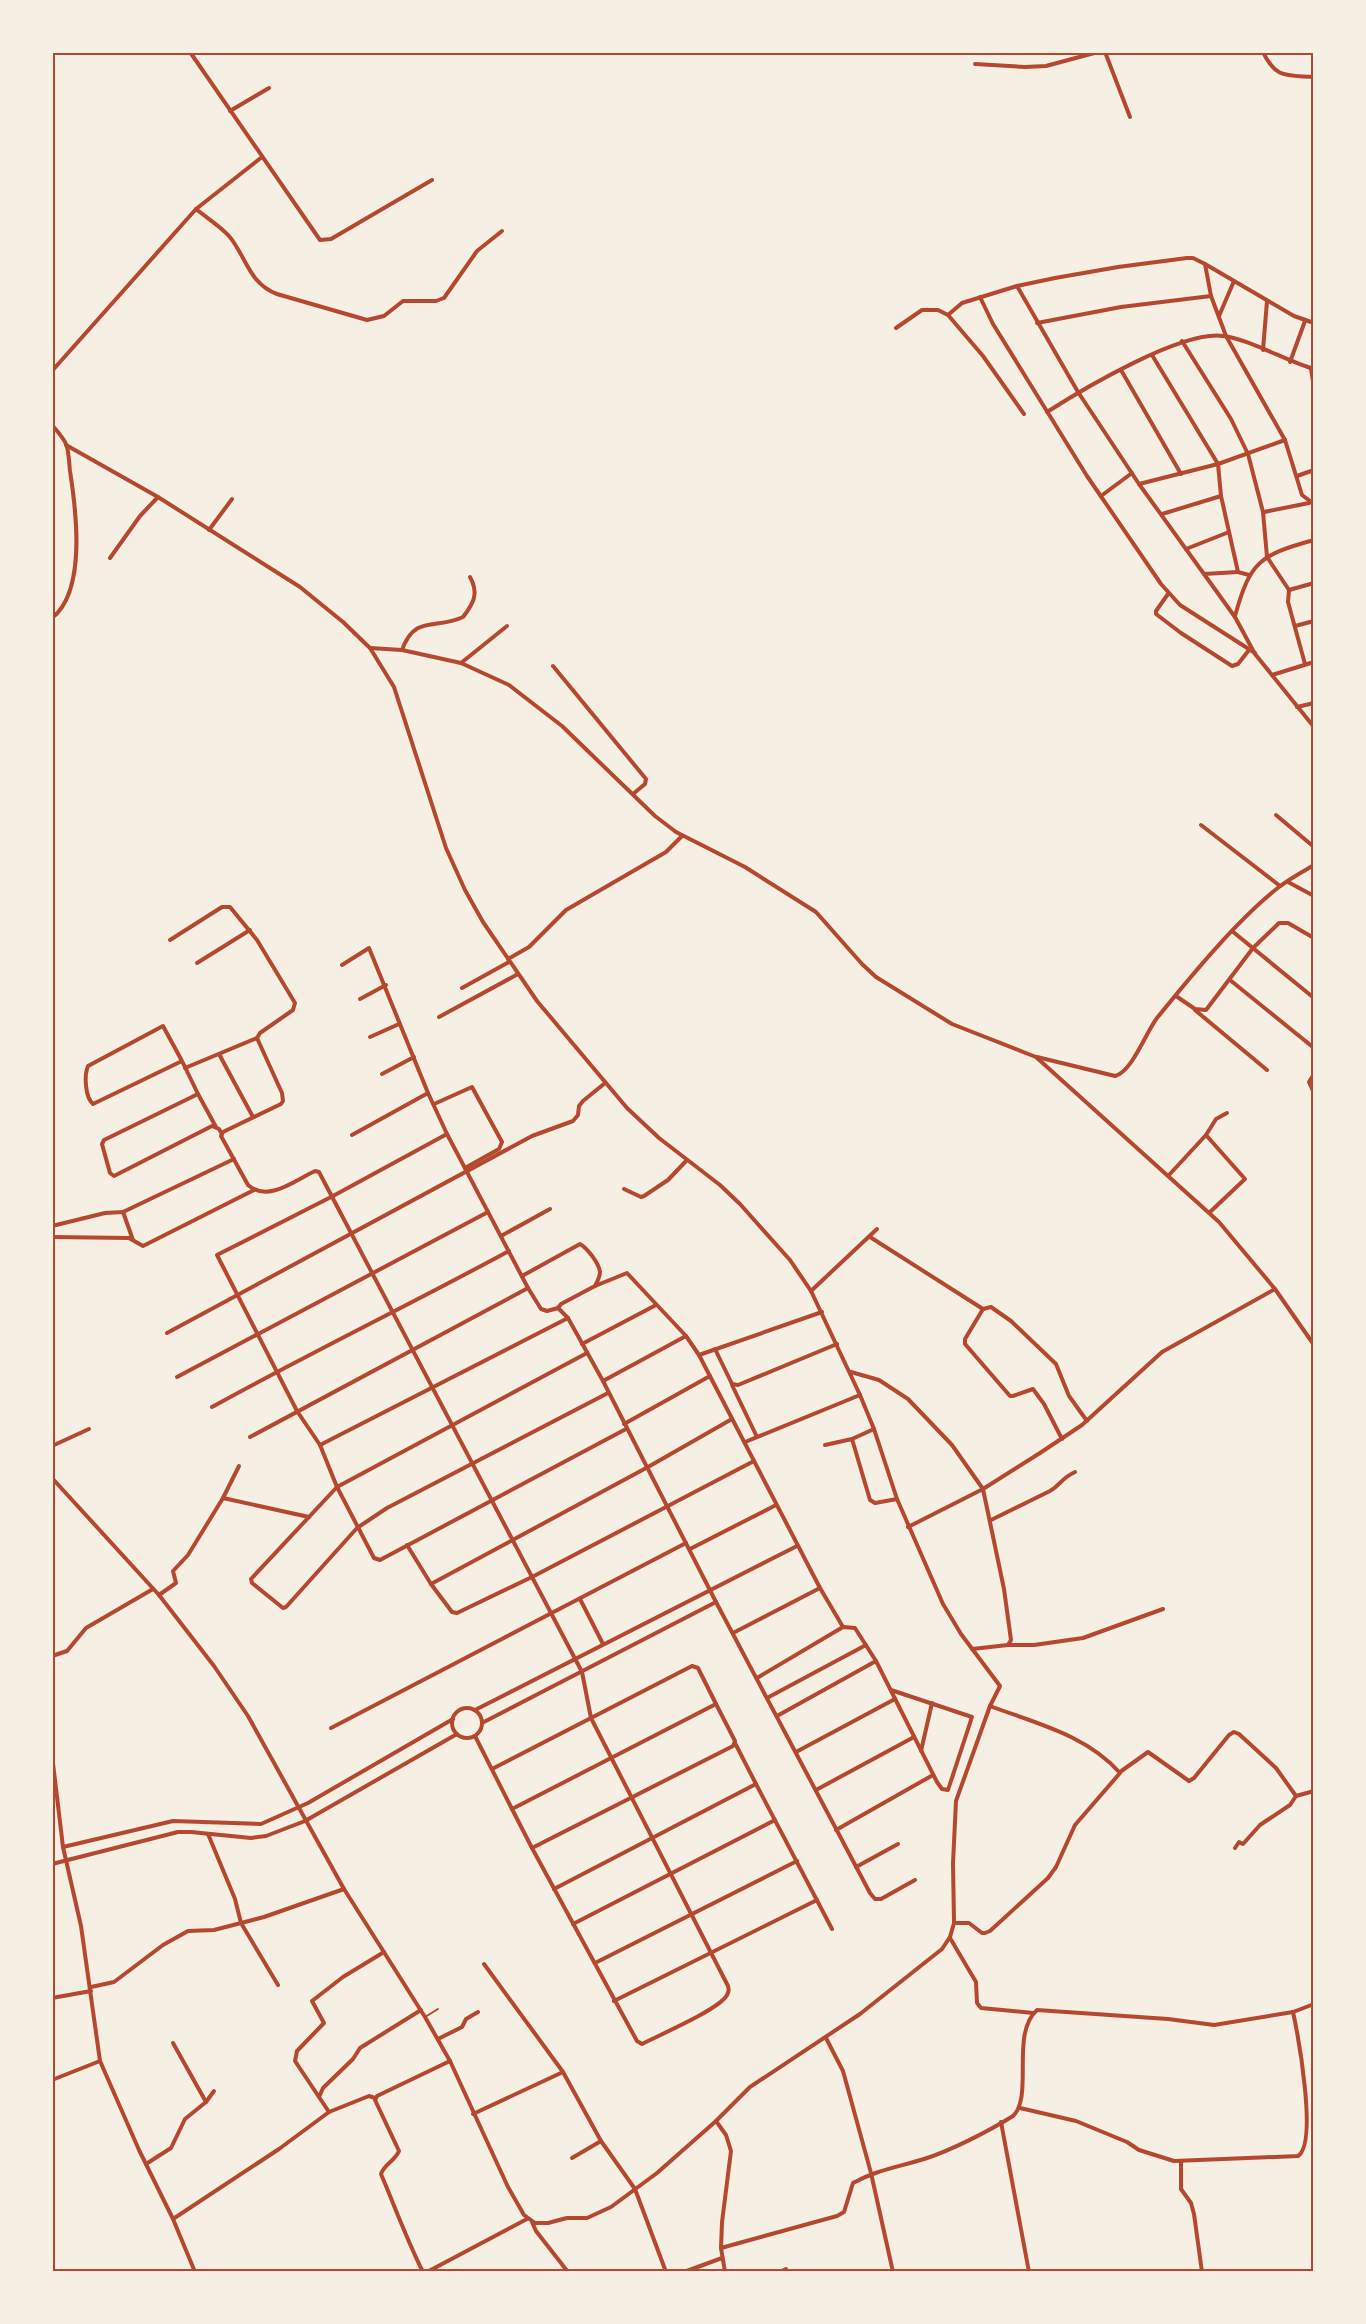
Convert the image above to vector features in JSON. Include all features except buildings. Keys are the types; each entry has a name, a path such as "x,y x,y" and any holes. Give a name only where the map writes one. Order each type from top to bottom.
{"street":[{"path":"190,52 313,233 324,241 432,180"},
{"path":"975,64 1046,66 1098,52"},
{"path":"1104,52 1130,117"},
{"path":"1263,52 1269,66 1276,72 1314,78"},
{"path":"230,111 269,88"},
{"path":"52,371 196,209 262,157"},
{"path":"196,209 229,236 251,274 264,287 277,294 367,320 384,316 403,301 436,301 444,298 477,251 502,231"},
{"path":"948,315 962,303 1017,286 1118,267 1193,258 1267,301 1313,323"},
{"path":"1205,264 1211,296 1226,336 1285,440 1302,495 1312,503"},
{"path":"1219,317 1234,281"},
{"path":"1017,286 1078,392 1139,484 1235,617 1255,654 1314,727"},
{"path":"1037,323 1121,307 1211,296"},
{"path":"980,297 985,311 1047,412 1168,594 1180,605 1255,654"},
{"path":"1263,350 1267,301"},
{"path":"896,328 922,310 938,310 948,315 982,356 1024,414"},
{"path":"1290,362 1305,321"},
{"path":"1047,412 1078,392 1182,341 1210,336 1226,336 1312,369 1314,387"},
{"path":"1182,341 1231,419 1248,454 1263,512 1267,556 1289,590 1288,602 1305,664"},
{"path":"1152,355 1218,464 1221,496 1238,572"},
{"path":"1121,370 1181,474"},
{"path":"52,424 66,445 75,508 76,546 69,593 62,608 52,618"},
{"path":"1139,484 1218,464 1285,440"},
{"path":"66,445 158,497 300,587 343,622 369,648 394,687 422,776 455,868 483,922 508,961 544,1009 605,1083 659,1138 740,1204 790,1260 811,1291 850,1371 874,1429 897,1500 943,1604 972,1649 1000,1686 990,1706 956,1801 952,1863 954,1923 950,1937 937,1954 860,2014 763,2077 716,2121 611,2207 587,2218 567,2218 540,2224 529,2220 425,2271 404,2235 394,2202 381,2174 384,2167 395,2159 399,2151 375,2098"},
{"path":"1297,476 1314,470"},
{"path":"1101,496 1132,473"},
{"path":"1162,514 1221,496"},
{"path":"110,558 140,516 158,497"},
{"path":"209,530 232,499"},
{"path":"1263,512 1312,503"},
{"path":"1186,549 1230,532"},
{"path":"1235,617 1249,575 1257,564 1267,556 1314,540"},
{"path":"1204,574 1238,572 1249,575"},
{"path":"402,650 408,635 415,629 464,617 474,601 476,592 470,577"},
{"path":"1289,590 1314,583"},
{"path":"1168,594 1156,610 1156,614 1181,633 1232,666 1238,664 1249,650"},
{"path":"1294,626 1314,621"},
{"path":"461,663 507,626"},
{"path":"369,648 402,650 461,663 486,673 523,694 562,726 655,816 682,836 745,867 809,907 826,922 862,964 896,991 952,1024 1036,1057 1115,1076 1128,1066 1151,1027 1232,931 1280,886 1314,865"},
{"path":"1272,675 1314,662"},
{"path":"553,666 646,779 645,784 633,794"},
{"path":"1297,707 1314,703"},
{"path":"1276,815 1314,848"},
{"path":"1201,825 1280,886"},
{"path":"462,988 529,947 566,910 648,864 666,852 682,836"},
{"path":"1288,882 1314,896"},
{"path":"170,940 225,906 230,907 250,930 295,1006 293,1010 260,1033 257,1038 185,1068"},
{"path":"1195,1009 1207,1010 1253,948 1281,922 1288,923 1314,938"},
{"path":"197,963 250,930"},
{"path":"1232,931 1314,998"},
{"path":"342,966 369,948 447,1134 541,1309 547,1311 558,1308 595,1286 627,1273 686,1336 699,1355 776,1505 843,1627"},
{"path":"439,1017 518,974"},
{"path":"1230,980 1314,1048"},
{"path":"360,999 386,985"},
{"path":"1176,996 1195,1009 1267,1070"},
{"path":"370,1037 399,1024"},
{"path":"182,1061 93,1104 88,1098 86,1071 88,1066 163,1026 182,1061 198,1094 216,1127 254,1190"},
{"path":"222,1134 281,1104 284,1097 257,1038"},
{"path":"219,1054 253,1117"},
{"path":"382,1074 414,1057"},
{"path":"1036,1057 1209,1213 1275,1289 1314,1345"},
{"path":"1314,1074 1309,1082 1314,1093"},
{"path":"466,1170 539,1133 573,1120 578,1115 579,1106 583,1101 605,1083"},
{"path":"167,1333 352,1235 499,1149 502,1142 472,1087 434,1104"},
{"path":"352,1135 428,1093"},
{"path":"198,1094 104,1140 102,1144 110,1173 114,1176 212,1126 216,1127"},
{"path":"1168,1175 1206,1135 1216,1119 1227,1113"},
{"path":"447,1134 333,1196 218,1254 217,1257 297,1411 320,1445 337,1487 376,1560 492,1502 710,1376"},
{"path":"1206,1135 1245,1179 1209,1213"},
{"path":"52,1226 105,1213 123,1212 234,1159"},
{"path":"624,1189 641,1197 644,1196 668,1180 687,1160"},
{"path":"52,1237 129,1238 143,1246 254,1190 272,1192 315,1171 319,1172 582,1671 591,1718 728,1986 729,1992 726,1996 714,2006 642,2044 637,2041 532,1848 475,1736"},
{"path":"501,1236 550,1209"},
{"path":"123,1212 133,1240"},
{"path":"177,1377 488,1212"},
{"path":"811,1291 877,1229"},
{"path":"870,1237 983,1309"},
{"path":"522,1276 580,1244 586,1248 599,1269 600,1274 595,1286"},
{"path":"212,1407 509,1251"},
{"path":"250,1437 528,1288"},
{"path":"908,1527 983,1489 1062,1439 1087,1420 1162,1352 1275,1289"},
{"path":"582,1344 656,1305"},
{"path":"1062,1439 1034,1390 1030,1389 1010,1396 964,1344 964,1340 983,1309 989,1307 993,1309 1051,1358 1061,1371 1069,1396 1087,1420"},
{"path":"558,1308 568,1318 603,1381 716,1602 836,1830 875,1899 884,1898 915,1880"},
{"path":"699,1355 822,1312"},
{"path":"320,1445 568,1318"},
{"path":"603,1381 686,1336"},
{"path":"732,1384 738,1385 837,1344"},
{"path":"715,1349 757,1437"},
{"path":"587,1353 337,1487 251,1580 283,1608 357,1528 387,1508 608,1393"},
{"path":"850,1371 879,1380 908,1399 952,1445 983,1489 991,1520 1008,1621 1011,1640 1008,1644"},
{"path":"745,1442 860,1395"},
{"path":"431,1584 732,1419"},
{"path":"52,1446 89,1429"},
{"path":"825,1445 852,1439 874,1429"},
{"path":"852,1439 870,1500 875,1503 897,1500"},
{"path":"407,1545 431,1584 452,1612 457,1613 532,1577 754,1461"},
{"path":"159,1595 176,1583 173,1571 188,1555 223,1498 239,1466"},
{"path":"991,1520 1050,1491 1064,1477 1075,1472"},
{"path":"52,1478 159,1595 214,1666 248,1716 344,1889 438,2039 508,2187 536,2231 568,2271"},
{"path":"223,1498 309,1517"},
{"path":"690,1549 776,1505"},
{"path":"331,1728 686,1543"},
{"path":"475,1710 798,1545"},
{"path":"52,1656 67,1651 86,1628 153,1588"},
{"path":"733,1633 820,1588"},
{"path":"580,1599 603,1644"},
{"path":"482,1723 716,1602"},
{"path":"972,1649 1008,1644 1034,1645 1083,1638 1163,1609"},
{"path":"757,1678 843,1627 855,1628 876,1661 933,1775 942,1789 948,1790 972,1719 971,1716 891,1690"},
{"path":"767,1698 866,1645"},
{"path":"777,1716 876,1661"},
{"path":"492,1769 692,1666 698,1668 832,1929"},
{"path":"796,1752 895,1699"},
{"path":"921,1752 932,1703"},
{"path":"512,1809 716,1704"},
{"path":"990,1706 1059,1730 1083,1744 1120,1772"},
{"path":"63,1847 173,1821 261,1824 298,1808 453,1719 459,1711 470,1708 475,1710 479,1713 482,1723 475,1736 466,1738 457,1734 452,1725 453,1719"},
{"path":"954,1923 969,1923 982,1934 985,1933 1033,1893 1056,1867 1075,1825 1100,1794 1118,1777 1120,1772 1148,1752 1157,1756 1187,1782 1192,1781 1219,1746 1235,1732 1276,1768 1296,1796"},
{"path":"52,1864 165,1835 191,1832 261,1838 305,1821 457,1734"},
{"path":"816,1790 914,1737"},
{"path":"532,1848 735,1743"},
{"path":"52,1755 63,1847 81,1926 100,2061 195,2271"},
{"path":"836,1830 933,1775"},
{"path":"554,1889 651,1836 756,1784"},
{"path":"1235,1848 1265,1821 1290,1804 1296,1796 1314,1791"},
{"path":"573,1924 775,1820"},
{"path":"208,1834 235,1899 241,1923 278,1985"},
{"path":"856,1867 898,1844"},
{"path":"595,1963 797,1861"},
{"path":"52,1998 109,1984 119,1979 163,1945 188,1931 208,1931 264,1917 344,1889"},
{"path":"614,2001 817,1900"},
{"path":"950,1937 976,1982 977,2003 981,2008 1033,2013 1038,2010 1067,2011 1214,2025 1293,2012 1314,2004"},
{"path":"328,2112 295,2061 297,2051 324,2024 312,2001 343,1977 384,1952"},
{"path":"484,1964 562,2073 601,2142 635,2189 666,2271"},
{"path":"319,2097 323,2088 353,2059 360,2048 421,2010"},
{"path":"438,2039 462,2027 466,2019 478,2012"},
{"path":"1020,2108 1076,2121 1127,2142 1146,2153 1165,2159 1181,2161 1301,2154 1306,2138 1303,2060 1293,2012"},
{"path":"721,2248 837,2216 844,2212 853,2183 871,2173 942,2152 1012,2116 1020,2108 1023,2046 1033,2013"},
{"path":"826,2038 843,2071 871,2173 893,2271"},
{"path":"173,2043 206,2102"},
{"path":"52,2080 100,2061"},
{"path":"173,2219 279,2149 328,2112 369,2096 375,2098 450,2061"},
{"path":"473,2114 562,2073"},
{"path":"146,2164 171,2148 185,2119 206,2102 214,2091"},
{"path":"716,2121 729,2141 732,2151 722,2222 721,2248 725,2271"},
{"path":"1001,2122 1029,2271"},
{"path":"572,2158 601,2142"},
{"path":"1181,2161 1181,2189 1191,2203 1194,2214 1202,2271"},
{"path":"684,2271 722,2258"},
{"path":"780,2271 786,2269"}],"lane":[{"path":"425,2017 438,2009"}]}
